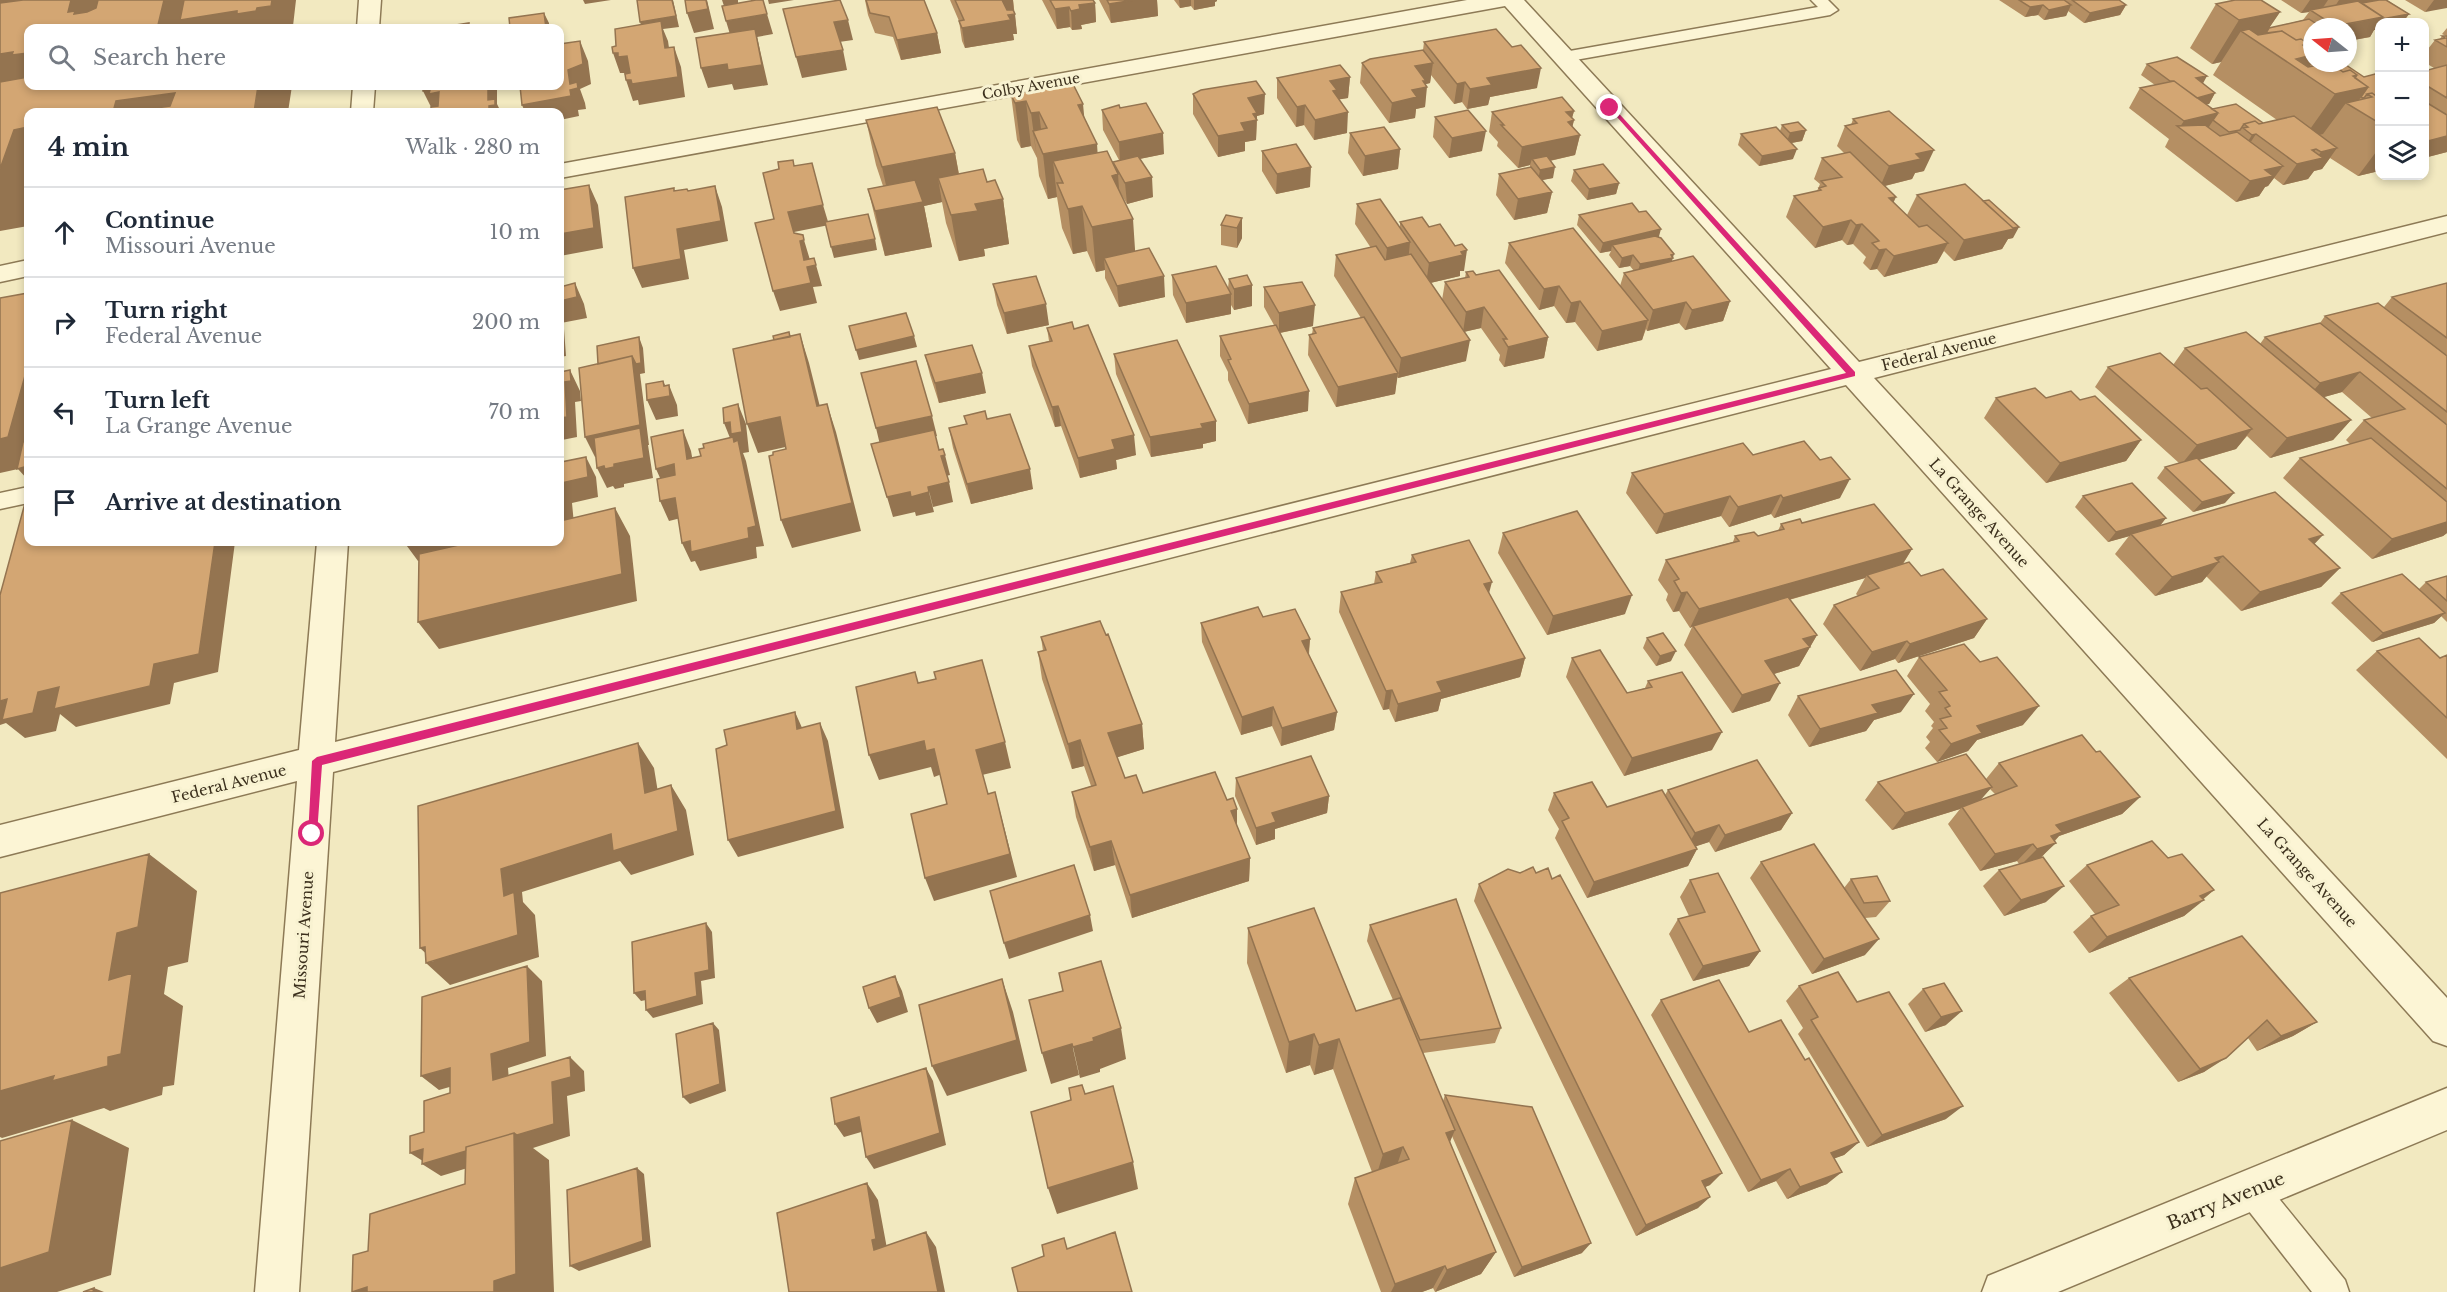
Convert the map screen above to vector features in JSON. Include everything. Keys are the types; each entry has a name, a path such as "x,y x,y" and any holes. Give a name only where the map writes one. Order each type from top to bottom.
{"street":[{"path":"368,24 370,0"},
{"name":"Colby Avenue","path":"564,170 1502,0"},
{"name":"La Grange Avenue","path":"1512,0 2447,1027"},
{"path":"362,108 364,90"},
{"name":"Federal Avenue","path":"0,841 2447,224"},
{"path":"0,274 24,269"},
{"name":"Missouri Avenue","path":"277,1292 332,546"},
{"name":"Barry Avenue","path":"2004,1292 2447,1109"}],"lane":[{"path":"1564,57 1830,10 1819,0"},
{"path":"0,501 24,496"},
{"path":"2252,1190 2333,1292"}],"building":[{"path":"23,0 71,0 68,12 75,11 74,14 96,8 98,0 164,0 158,24 24,24 24,54 12,55 13,52 0,54 0,3"},
{"path":"184,0 272,0 271,6 257,8 256,11 237,14 237,11 180,20"},
{"path":"637,0 672,0 676,16 640,22"},
{"path":"685,0 706,0 708,9 687,13"},
{"path":"763,0 767,14 726,21 722,6"},
{"path":"840,0 848,20 834,22 843,50 796,57 783,9"},
{"path":"866,0 924,0 937,33 897,40 889,17 870,13"},
{"path":"955,0 1002,0 1007,10 1013,10 1015,14 1008,15 1011,20 962,28 959,21 964,20"},
{"path":"1050,0 1093,0 1095,3 1079,5 1080,9 1071,11 1069,7 1055,9"},
{"path":"1107,0 1134,0 1109,4"},
{"path":"2019,0 2064,0 2071,5 2049,10 2043,5 2030,7"},
{"path":"2072,0 2119,0 2126,5 2090,13"},
{"path":"2235,0 2261,0 2280,12 2239,20 2216,4"},
{"path":"2386,0 2409,14 2382,18 2362,3"},
{"path":"2358,1 2383,17 2357,22 2357,18 2322,18 2310,10"},
{"path":"544,13 545,24 510,24 509,18"},
{"path":"2303,20 2303,40 2296,40 2282,31 2266,33 2269,28"},
{"path":"661,21 665,48 674,47 678,77 632,84 631,80 626,80 625,74 630,73 627,56 618,57 618,53 613,53 612,47 616,46 615,29"},
{"path":"755,29 762,65 728,70 727,64 701,68 696,38"},
{"path":"1496,29 1512,47 1521,45 1541,68 1487,78 1492,85 1470,89 1465,82 1457,84 1424,42"},
{"path":"2249,29 2258,35 2282,31 2296,40 2301,39 2303,40 2303,57 2296,59 2303,64 2303,72 2353,72 2357,75 2353,76 2368,87 2335,94 2241,31"},
{"path":"2442,36 2447,36 2447,47 2435,40 2445,38"},
{"path":"580,41 583,64 568,70 570,84 577,82 578,88 570,90 571,96 522,105 520,90 564,90 564,43"},
{"path":"1423,50 1433,63 1415,66 1426,81 1423,81 1427,87 1412,90 1417,97 1392,103 1362,63 1370,59"},
{"path":"2177,57 2207,76 2196,78 2215,93 2197,98 2147,64"},
{"path":"1340,65 1350,77 1330,81 1337,90 1333,91 1348,112 1315,120 1305,105 1297,107 1277,78"},
{"path":"2447,65 2447,98 2429,87 2429,70"},
{"path":"2353,72 2364,77 2375,74 2375,95 2372,93 2367,94 2364,98 2361,97 2368,87 2355,78 2357,75"},
{"path":"24,78 24,90 257,90 255,108 156,108 170,106 175,93 116,101 114,108 24,108 24,128 14,130 0,169 0,82"},
{"path":"1256,81 1265,94 1248,98 1257,113 1253,114 1257,120 1241,123 1245,131 1218,136 1193,94 1201,90"},
{"path":"2174,81 2218,113 2184,121 2140,88"},
{"path":"1072,82 1083,104 1078,105 1097,144 1043,154 1033,131 1047,128 1039,112 1031,113 1026,101 1015,103 1011,95"},
{"path":"430,90 488,90 488,100 495,99 495,105 489,108 431,108 438,106 439,92 429,94"},
{"path":"2367,94 2375,95 2375,121 2346,103 2372,97"},
{"path":"1562,97 1574,111 1566,112 1574,120 1568,122 1580,135 1522,147 1492,112"},
{"path":"1146,103 1163,133 1119,142 1102,110 1119,105 1120,108"},
{"path":"2236,104 2263,123 2259,124 2255,121 2244,124 2240,130 2229,132 2213,120 2218,113 2212,109"},
{"path":"2429,104 2447,115 2447,136 2429,141"},
{"path":"937,107 955,153 882,167 866,120"},
{"path":"1468,110 1486,131 1452,138 1435,117"},
{"path":"1889,111 1934,150 1916,154 1921,159 1889,166 1845,126 1857,123 1853,119"},
{"path":"2294,116 2337,148 2321,152 2316,149 2312,150 2323,158 2297,164 2256,134 2252,135 2243,128 2248,127 2244,124 2255,121 2259,124"},
{"path":"1798,122 1806,130 1790,133 1782,125"},
{"path":"2205,125 2220,136 2237,132 2283,166 2265,170 2273,176 2250,181 2177,126"},
{"path":"1384,127 1400,149 1365,156 1350,133"},
{"path":"1776,127 1797,149 1762,156 1741,134"},
{"path":"1296,144 1311,167 1277,174 1262,151"},
{"path":"1107,151 1118,174 1112,176 1133,219 1092,227 1082,206 1068,209 1057,183 1063,183 1053,161"},
{"path":"1850,152 1896,197 1889,198 1919,227 1927,225 1948,243 1894,256 1886,249 1879,250 1872,243 1879,241 1862,224 1856,225 1851,220 1823,227 1794,196 1821,190 1819,188 1826,186 1821,181 1842,177 1822,158"},
{"path":"1138,156 1152,177 1125,183 1113,162"},
{"path":"1547,156 1555,167 1540,170 1532,159"},
{"path":"793,160 794,166 812,163 823,205 788,212 794,233 803,235 804,240 800,241 804,260 814,258 816,265 807,267 811,283 773,291 755,223 774,219 763,173 779,169 778,162"},
{"path":"1603,164 1619,183 1589,189 1574,170"},
{"path":"1531,167 1552,192 1518,199 1499,174"},
{"path":"983,169 987,182 995,180 1003,199 975,204 978,211 951,215 938,178"},
{"path":"915,180 923,202 875,211 868,189"},
{"path":"1965,184 2014,229 1964,240 1917,195"},
{"path":"589,185 594,228 564,233 564,189"},
{"path":"715,186 721,221 677,229 681,259 633,268 625,197 674,188 674,191 687,189 688,191"},
{"path":"1380,199 1410,242 1387,248 1357,204"},
{"path":"1989,200 2019,227 2013,228 1983,201"},
{"path":"1632,203 1639,212 1646,211 1661,229 1603,243 1579,215"},
{"path":"868,214 875,239 831,247 825,222"},
{"path":"1226,215 1242,218 1237,228 1221,225"},
{"path":"1422,217 1429,227 1440,224 1455,246 1462,244 1467,250 1461,252 1463,255 1429,263 1400,222"},
{"path":"1573,228 1648,320 1602,331 1580,301 1571,303 1559,286 1544,289 1509,243"},
{"path":"1655,236 1661,238 1674,254 1671,255 1673,258 1640,264 1633,255 1622,258 1612,245"},
{"path":"1376,246 1385,260 1411,254 1470,340 1401,358 1336,255"},
{"path":"1149,248 1164,276 1117,286 1104,258"},
{"path":"1693,256 1730,301 1692,310 1686,302 1653,310 1624,273"},
{"path":"1216,266 1231,294 1186,303 1172,275"},
{"path":"1499,270 1548,337 1508,347 1503,339 1507,339 1484,307 1466,312 1445,282 1469,277 1466,272 1473,271 1476,275"},
{"path":"1247,275 1252,285 1234,289 1229,279"},
{"path":"1036,276 1046,304 1004,313 993,284"},
{"path":"1302,282 1315,305 1279,313 1264,287"},
{"path":"575,283 577,297 564,300 564,286"},
{"path":"2447,283 2447,338 2392,297"},
{"path":"24,294 24,379 8,437 0,439 0,298"},
{"path":"2378,303 2447,356 2447,412 2325,316"},
{"path":"906,313 914,336 856,350 849,326"},
{"path":"1364,317 1398,373 1338,387 1309,335 1316,333 1313,328"},
{"path":"1072,322 1074,329 1088,325 1134,435 1112,440 1115,449 1078,458 1058,406 1052,407 1029,346 1052,341 1047,328"},
{"path":"2320,323 2447,425 2447,489 2364,420 2405,409 2360,372 2320,383 2265,337"},
{"path":"1276,325 1309,391 1249,404 1228,360 1231,359 1220,336"},
{"path":"789,332 790,337 774,340 773,336"},
{"path":"2246,332 2351,420 2287,438 2185,348"},
{"path":"800,334 817,406 827,404 852,503 781,520 769,456 773,455 773,452 786,449 780,417 747,424 733,349"},
{"path":"639,337 641,363 636,364 632,356 598,364 597,346"},
{"path":"1177,340 1216,421 1201,424 1203,428 1150,437 1114,354"},
{"path":"972,345 982,373 935,383 925,355"},
{"path":"2160,353 2201,389 2207,388 2252,429 2197,445 2108,367"},
{"path":"632,356 640,425 585,437 579,368"},
{"path":"916,361 932,416 876,428 861,373"},
{"path":"570,370 571,381 565,382 567,417 564,417 564,371"},
{"path":"663,381 664,386 669,385 670,396 647,400 646,384"},
{"path":"2035,388 2046,398 2071,391 2080,400 2095,396 2141,440 2060,463 1996,398"},
{"path":"738,404 742,432 731,434 730,422 724,423 723,408"},
{"path":"985,411 987,419 1010,414 1030,469 967,484 949,428 967,424 964,416"},
{"path":"640,428 644,458 614,464 614,467 605,469 604,466 597,468 594,438"},
{"path":"683,430 687,459 701,456 699,449 704,448 703,444 733,437 734,442 738,440 756,526 748,528 749,538 691,552 690,541 682,543 675,498 660,501 657,479 675,475 674,464 656,469 651,437"},
{"path":"934,430 939,450 943,449 945,455 941,456 949,482 928,487 929,492 911,497 910,492 887,497 871,444"},
{"path":"2371,438 2447,502 2447,522 2392,539 2300,458"},
{"path":"1804,441 1820,460 1831,457 1850,479 1783,498 1781,495 1738,507 1730,496 1664,514 1632,473 1743,443 1753,455"},
{"path":"23,442 24,467 17,469"},
{"path":"586,457 588,477 564,482 564,461"},
{"path":"2197,458 2234,493 2202,502 2165,467"},
{"path":"2132,483 2166,518 2116,532 2083,496"},
{"path":"2275,492 2323,535 2309,539 2340,568 2260,592 2223,556 2215,558 2219,562 2172,577 2131,534"},
{"path":"1874,504 1912,549 1699,609 1687,592 1681,593 1674,581 1679,579 1666,560 1739,541 1735,536 1754,532 1758,536 1784,529 1781,524 1800,519 1802,523"},
{"path":"24,507 24,546 214,546 199,654 154,664 150,686 54,709 59,687 38,692 33,713 2,720 7,699 0,701 0,595"},
{"path":"615,508 622,574 418,622 419,554 454,546 564,546 564,520"},
{"path":"1577,511 1632,595 1553,616 1503,533"},
{"path":"1469,540 1492,582 1484,584 1525,658 1437,682 1442,692 1398,704 1392,690 1386,691 1341,592 1382,582 1376,572 1416,562 1412,555"},
{"path":"1909,562 1921,576 1943,569 1987,619 1910,644 1907,641 1872,652 1834,605 1879,588 1867,575"},
{"path":"2402,574 2445,613 2383,633 2341,593"},
{"path":"2447,576 2447,601 2426,582"},
{"path":"1788,597 1817,635 1803,639 1810,647 1765,661 1780,683 1742,695 1693,626"},
{"path":"1258,607 1263,617 1295,609 1310,639 1302,641 1337,712 1282,728 1273,707 1242,717 1201,623"},
{"path":"1100,621 1106,635 1108,634 1142,724 1108,733 1125,778 1136,775 1143,793 1215,772 1227,800 1233,798 1237,809 1231,811 1250,858 1130,895 1111,841 1090,847 1072,792 1096,785 1080,740 1068,744 1038,652 1046,650 1041,637"},
{"path":"1663,633 1676,651 1660,656 1647,638"},
{"path":"2419,638 2440,658 2447,655 2447,718 2377,651"},
{"path":"1964,644 1980,662 1997,657 2039,706 1977,726 1982,733 1951,744 1939,730 1947,728 1940,719 1951,716 1945,708 1950,706 1939,692 1947,690 1919,657"},
{"path":"1600,650 1627,693 1652,687 1648,681 1682,672 1722,732 1632,758 1572,658"},
{"path":"982,660 1005,742 976,750 988,794 995,792 1010,854 925,878 911,814 947,804 934,749 926,751 924,741 869,755 856,687 915,672 918,683 936,679 934,672"},
{"path":"1896,670 1914,694 1872,705 1878,713 1820,729 1798,696"},
{"path":"795,712 797,729 820,723 836,811 728,840 716,749 727,745 724,730"},
{"path":"2082,735 2096,752 2100,751 2140,797 2056,825 2062,832 2051,836 2056,843 2037,849 2033,844 1995,854 1962,807 2017,786 1999,763"},
{"path":"638,743 645,793 671,785 678,831 613,851 611,834 501,869 504,896 514,892 518,935 426,963 425,947 420,948 418,806"},
{"path":"1966,754 1992,787 1905,813 1878,782"},
{"path":"1311,756 1329,796 1272,813 1276,822 1256,828 1236,778"},
{"path":"1757,760 1792,813 1725,835 1719,825 1695,833 1668,790"},
{"path":"1592,782 1607,807 1662,790 1697,849 1594,882 1562,821 1569,818 1554,793"},
{"path":"2152,841 2168,858 2182,854 2214,890 2200,896 2204,900 2107,937 2091,916 2119,905 2087,865"},
{"path":"1814,844 1879,939 1824,959 1761,862"},
{"path":"149,854 138,927 117,933 109,980 132,973 121,1054 108,1057 108,1066 52,1081 54,1076 0,1091 0,893"},
{"path":"2043,857 2064,886 2021,900 1999,870"},
{"path":"1074,865 1090,915 1004,943 990,891"},
{"path":"1533,867 1536,873 1548,868 1552,879 1560,875 1722,1173 1702,1181 1710,1197 1646,1225 1479,884 1508,869 1520,873"},
{"path":"1718,873 1760,951 1703,966 1678,919 1705,912 1690,880"},
{"path":"1877,876 1890,901 1864,903 1851,879"},
{"path":"1456,899 1501,1028 1420,1040 1370,925"},
{"path":"1314,908 1356,1011 1400,998 1455,1130 1446,1133 1496,1252 1447,1270 1445,1266 1395,1284 1355,1178 1409,1159 1403,1147 1383,1154 1339,1039 1319,1045 1314,1034 1289,1042 1248,928"},
{"path":"706,923 709,970 695,973 697,996 646,1010 645,991 634,993 632,942"},
{"path":"2242,936 2317,1022 2281,1036 2267,1020 2226,1058 2200,1069 2129,978"},
{"path":"1101,961 1121,1028 1093,1038 1094,1041 1073,1047 1072,1044 1042,1053 1029,1000 1063,991 1059,973"},
{"path":"527,966 530,1042 491,1054 493,1080 570,1057 571,1077 552,1082 554,1124 466,1147 466,1151 422,1164 423,1149 410,1153 410,1136 424,1132 424,1101 450,1093 450,1068 421,1076 422,997"},
{"path":"1838,972 1857,1002 1889,992 1963,1106 1882,1135 1811,1020 1818,1017 1799,986"},
{"path":"895,976 901,997 869,1008 863,987"},
{"path":"1002,979 1017,1040 932,1066 919,1005"},
{"path":"1719,980 1749,1032 1781,1020 1805,1060 1809,1058 1859,1142 1831,1153 1842,1172 1800,1187 1790,1169 1761,1180 1661,1000"},
{"path":"1944,983 1962,1011 1941,1017 1923,989"},
{"path":"713,1023 720,1084 683,1097 676,1034"},
{"path":"926,1068 940,1133 866,1157 859,1117 835,1124 831,1098"},
{"path":"1082,1085 1085,1094 1113,1086 1133,1162 1048,1188 1031,1112 1071,1100 1069,1088"},
{"path":"1445,1095 1532,1107 1591,1243 1522,1267"},
{"path":"72,1120 49,1252 0,1268 0,1141"},
{"path":"514,1133 516,1274 494,1281 494,1292 367,1292 367,1287 352,1292 353,1255 368,1251 370,1214 465,1184 466,1147"},
{"path":"637,1168 643,1241 570,1266 567,1190"},
{"path":"867,1183 876,1239 872,1240 874,1250 926,1232 938,1292 789,1292 777,1213"},
{"path":"1115,1232 1132,1292 1018,1292 1012,1268 1044,1256 1042,1245 1064,1238 1067,1249"}],"route":[{"path":"312,834 317,761 1852,374 1610,108"}]}
